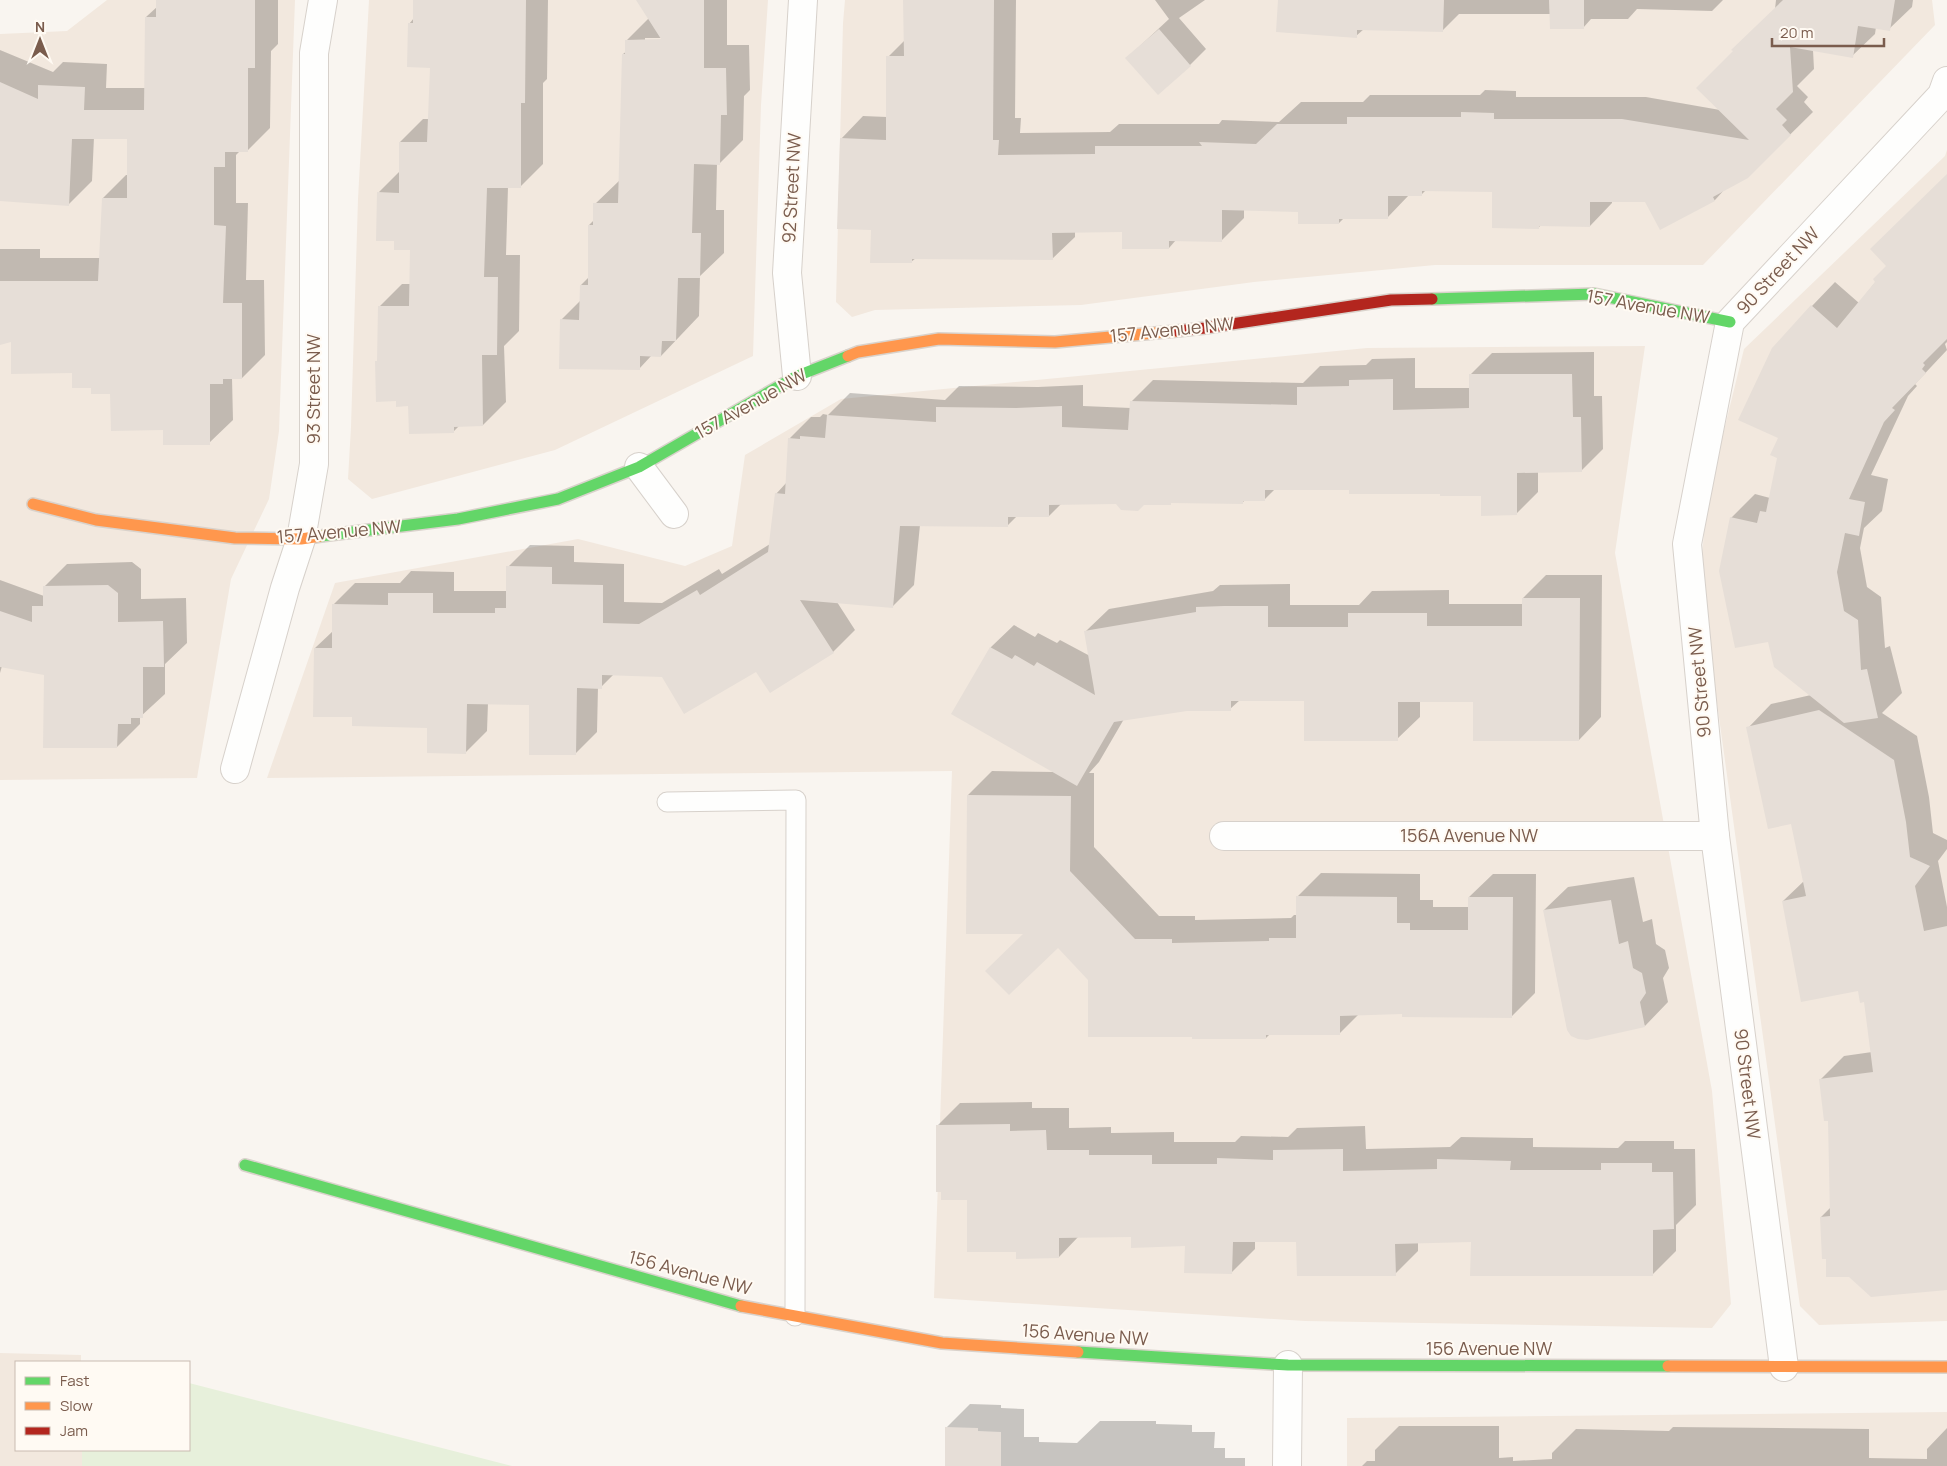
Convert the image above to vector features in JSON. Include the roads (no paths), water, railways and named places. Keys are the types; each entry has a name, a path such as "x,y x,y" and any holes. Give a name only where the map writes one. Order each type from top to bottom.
{"street":[{"name":"93 Street NW","path":"235,769 282,597 301,539 314,464 314,53 323,0"},
{"name":"92 Street NW","path":"797,376 787,274 803,0"},
{"name":"90 Street NW","path":"1784,1367 1715,836 1687,544 1730,322 1942,95 1947,81"},
{"name":"157 Avenue NW","path":"33,504 96,520 235,538 301,539 458,519 558,499 639,467 797,376 858,352 939,339 1055,342 1205,328 1391,300 1594,294 1730,322"},
{"path":"639,467 674,514"},
{"name":"156A Avenue NW","path":"1224,836 1715,836"},
{"name":"156 Avenue NW","path":"245,1165 730,1304 942,1343 1288,1365 1947,1367"},
{"path":"1287,1466 1288,1365"}],"lane":[{"path":"667,802 796,800 795,1316"}]}
